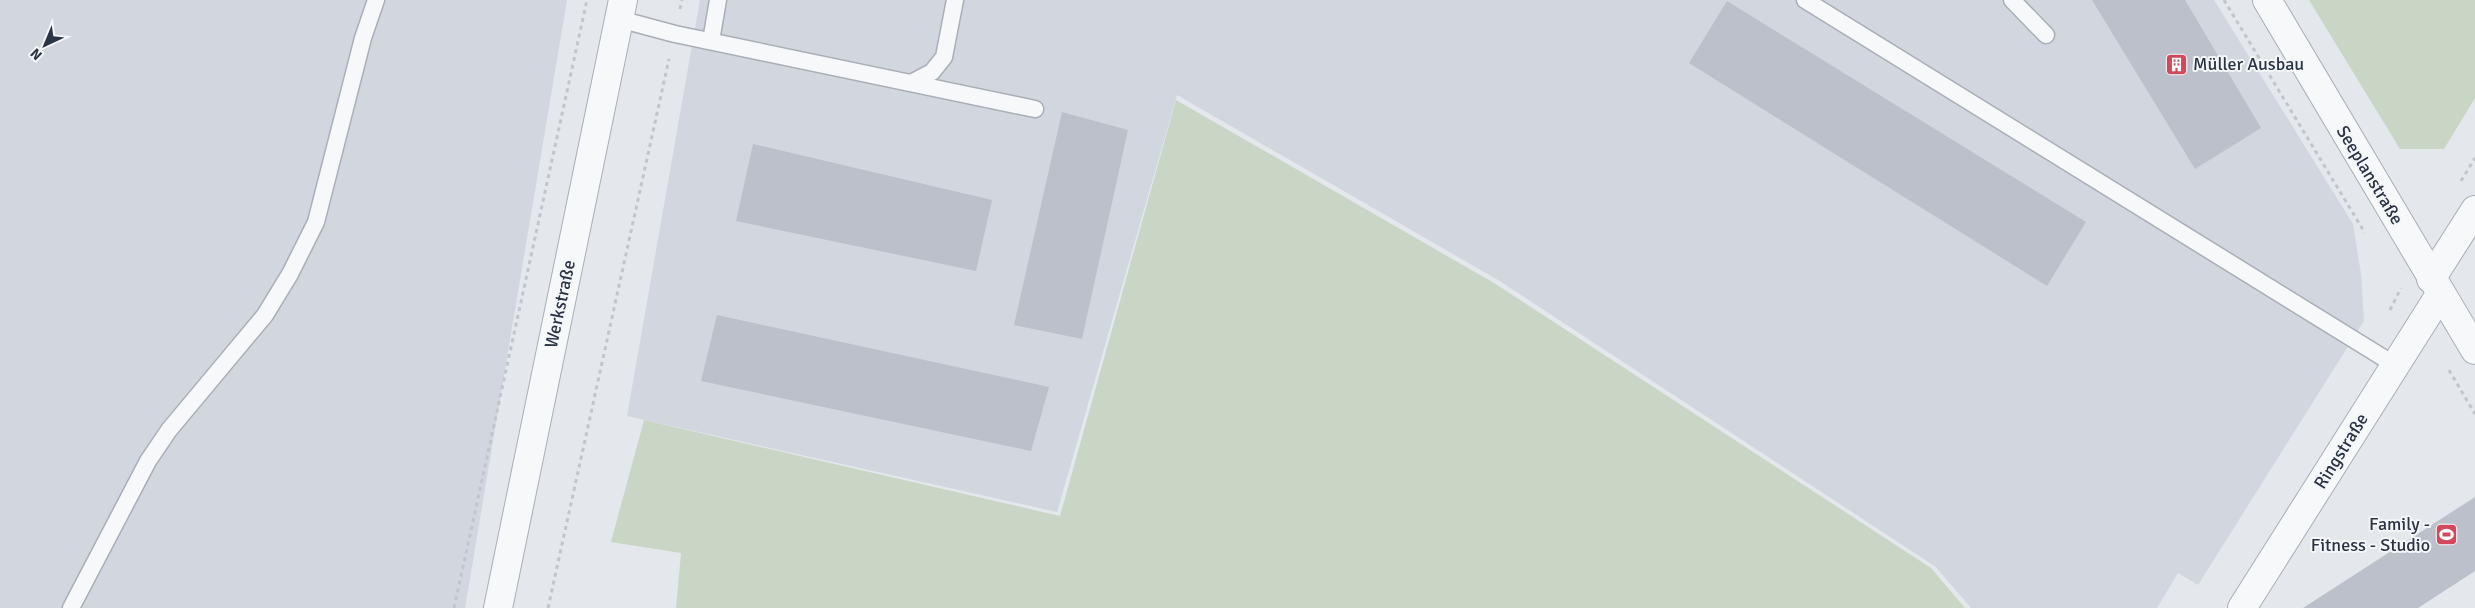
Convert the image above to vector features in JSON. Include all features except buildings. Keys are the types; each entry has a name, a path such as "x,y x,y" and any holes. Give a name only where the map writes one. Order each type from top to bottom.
{"street":[{"name":"Seeplanstraße","path":"2267,0 2475,350"},
{"name":"Werkstraße","path":"498,608 621,9"},
{"name":"Ringstraße","path":"2242,608 2421,325 2436,286 2475,210"}],"lane":[{"path":"71,608 148,461 169,430 265,315 308,240 316,222 363,38 376,0"},
{"path":"711,41 718,0"},
{"path":"911,83 932,72 944,57 955,0"},
{"path":"1805,0 2395,365"},
{"path":"2012,0 2046,35"},
{"path":"621,9 675,34 1035,109"}],"path":[{"path":"454,608 587,0"},
{"path":"548,608 682,0"},
{"path":"2224,0 2369,239"},
{"path":"2395,282 2475,414"}],"shaded area":[{"path":"0,0 567,0 465,608 0,608"},
{"path":"700,0 2214,0 2353,224 2361,274 2364,321 2198,585 2178,573 2157,608 1971,608 1936,567 1498,280 1177,95 1057,512 627,416"}],"green space":[{"path":"2309,0 2475,0 2475,98 2444,149 2400,149"},
{"path":"1176,100 1494,283 1931,568 1965,608 676,608 681,553 611,542 644,420 1060,516"}],"place":[{"name":"Müller Ausbau","path":"2177,64"},
{"name":"Family - Fitness - Studio","path":"2446,534"}]}
